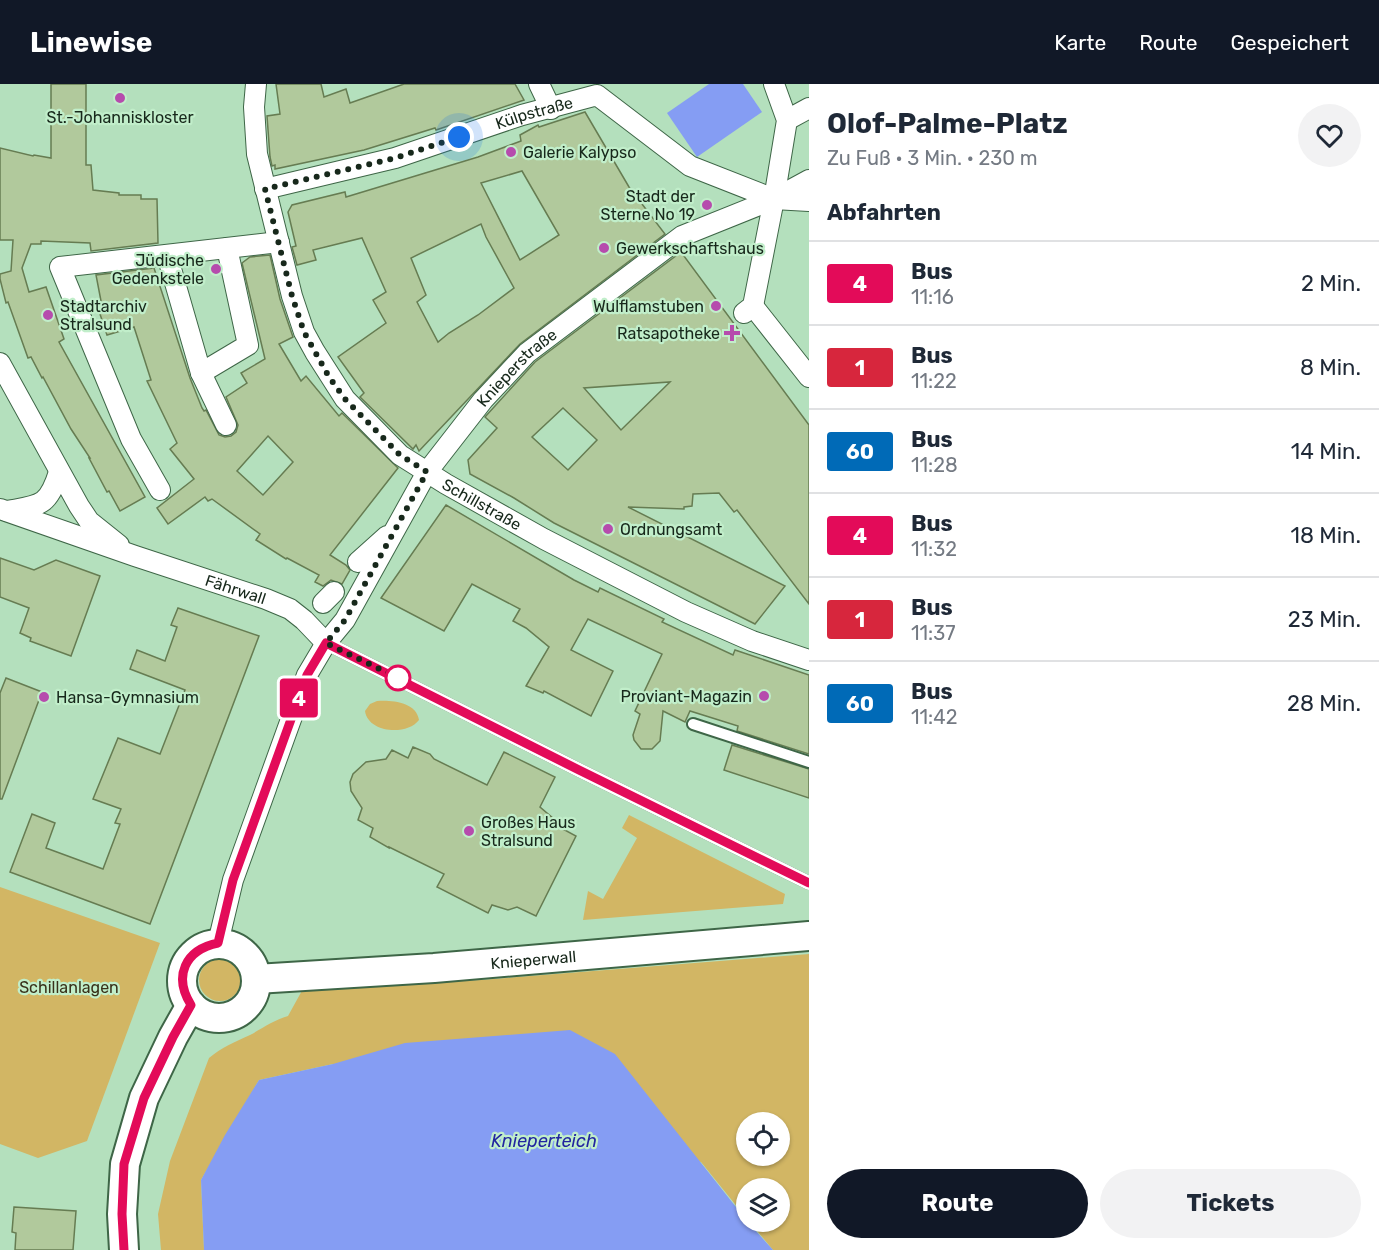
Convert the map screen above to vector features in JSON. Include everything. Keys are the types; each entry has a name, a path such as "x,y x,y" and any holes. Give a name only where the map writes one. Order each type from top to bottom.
{"street":[{"name":"Schillstraße","path":"256,84 254,106 257,154 292,296 304,332 329,377 345,399 400,455 544,539 686,612 752,640 809,660"},
{"path":"539,84 558,107"},
{"path":"774,84 787,120 774,199 748,310 767,325 809,377"},
{"name":"Külpstraße","path":"265,189 395,158 522,115 597,95 690,166 774,199"},
{"path":"787,120 809,108"},
{"name":"Knieperstraße","path":"218,943 233,880 307,675 326,643 345,620 427,472 476,409 527,353 682,236 774,199 809,180"},
{"path":"774,199 809,201"},
{"path":"160,490 131,439 60,267 279,242"},
{"path":"201,373 249,345 227,248"},
{"path":"167,255 201,373 226,425"},
{"name":"Fährwall","path":"0,363 88,521 135,556"},
{"name":"Fährwall","path":"3,510 41,504 54,490 59,472"},
{"name":"Fährwall","path":"3,510 267,599 290,609 326,643"},
{"name":"Knieperstraße","path":"358,562 397,527"},
{"name":"Knieperwall","path":"256,979 542,960 809,936"},
{"path":"218,943 240,950 248,957 254,968 256,979 255,990 250,1001 243,1009 222,1018 210,1017 191,1005 182,983 183,971 188,960 196,951 218,943"},
{"path":"124,1250 122,1214 124,1164 144,1098 168,1046 191,1005"}],"lane":[{"path":"326,643 809,883"},
{"path":"693,724 809,762"}],"green space":[{"path":"377,701 402,703 413,709 419,720 413,725 397,730 380,728 373,724 365,711 370,704"},
{"path":"629,815 785,894 783,904 583,920 588,891 603,899 637,838 622,828"},
{"name":"Schillanlagen","path":"0,887 160,943 87,1141 38,1158 0,1144"},
{"path":"809,954 809,1250 773,1250 758,1232 790,1232 790,1178 736,1178 736,1205 701,1162 333,1064 259,1080 201,1180 204,1250 161,1250 158,1214 170,1161 209,1058 229,1045 288,1016 304,987 481,980"},
{"path":"220,959 228,960 235,965 240,972 240,988 235,995 228,1000 220,1001 212,1000 205,995 200,988 199,980 200,972 205,965 212,960"}],"water":[{"path":"709,84 743,84 762,112 697,157 667,113"},
{"name":"Knieperteich","path":"570,1030 615,1054 736,1207 736,1232 757,1232 773,1250 204,1250 201,1180 225,1135 259,1080 333,1064 405,1043"}],"building":[{"path":"51,84 86,84 86,165 91,165 93,190 119,193 119,195 141,195 141,199 157,199 158,243 91,251 90,243 41,241 41,244 31,244 22,268 29,292 46,287 64,339 59,342 145,497 120,511 31,357 28,358 8,302 6,303 0,279 0,274 11,271 13,240 0,240 0,148 51,158"},
{"path":"276,84 321,84 324,97 346,89 350,103 404,84 515,84 524,100 436,130 435,128 364,150 275,169 270,157 267,116 280,114"},
{"path":"585,112 629,187 665,234 520,344 419,451 416,445 413,449 360,397 364,393 338,357 386,323 373,300 386,292 362,238 313,250 316,260 297,265 292,247 296,246 288,212 292,205 345,192 346,197 478,157 521,141 520,135 538,125 539,127","holes":["522,171 559,235 520,260 481,183","481,224 514,288 438,342 417,302 426,295 411,258"]},
{"path":"681,252 809,425 809,604 737,510 734,512 719,493 693,494 692,506 684,507 684,509 628,507 785,586 755,624 554,523 470,474 468,460 497,428 485,417 535,362","holes":["670,382 621,430 584,388","563,408 597,440 568,470 532,437"]},
{"path":"270,255 280,299 293,337 279,344 301,381 306,376 339,416 342,413 398,468 330,555 350,570 342,584 331,580 323,586 315,582 319,575 286,559 256,540 260,534 212,499 208,501 205,497 168,524 157,508 194,479 170,449 177,443 147,381 151,380 134,327 107,335 96,302 101,301 96,275 154,268 202,408 206,410 219,435 231,436 236,432 238,425 226,397 247,383 241,373 265,359 242,263 250,257","holes":["268,436 293,462 263,495 237,471"]},
{"path":"446,505 574,580 598,592 600,588 664,619 662,622 733,655 735,650 809,675 809,754 737,731 738,726 690,711 685,722 663,711 660,741 652,749 641,749 633,735 640,714 635,711 662,654 588,619 571,650 613,671 591,716 544,691 543,693 526,686 549,647 526,628 513,621 520,609 472,584 444,631 381,598"},
{"path":"0,558 34,570 56,560 100,576 71,656 30,641 31,638 20,633 29,608 0,597"},
{"path":"178,608 259,636 150,924 10,872 32,814 55,823 46,848 103,869 120,824 115,823 121,809 93,799 118,738 160,754 185,690 130,669 137,650 165,661 177,627 171,625"},
{"path":"6,678 42,692 2,799 0,799 0,693"},
{"path":"732,745 809,769 809,798 724,770"},
{"name":"Großes Haus Stralsund","path":"413,747 487,785 504,752 555,777 540,807 554,819 559,827 576,836 536,916 517,907 508,910 492,905 488,913 437,887 444,874 370,837 373,828 358,820 362,808 351,791 350,782 353,774 366,762 386,759 392,750 408,758"},
{"path":"14,1207 76,1211 73,1250 15,1250 16,1233 12,1232"}],"bus line":[{"name":"4","path":"124,1250 122,1214 124,1164 144,1098 191,1005 182,983 183,971 188,960 196,951 218,943 233,880 307,675 326,643 809,883"}],"place":[{"name":"St.-Johanniskloster","path":"120,98"},
{"name":"Galerie Kalypso","path":"511,152"},
{"name":"Stadt der Sterne No 19","path":"707,205"},
{"name":"Gewerkschaftshaus","path":"604,248"},
{"name":"Jüdische Gedenkstele","path":"216,269"},
{"name":"Wulflamstuben","path":"716,306"},
{"name":"Stadtarchiv Stralsund","path":"48,315"},
{"name":"Ratsapotheke","path":"732,333"},
{"name":"Ordnungsamt","path":"608,529"},
{"name":"Proviant-Magazin","path":"764,696"},
{"name":"Hansa-Gymnasium","path":"44,697"},
{"name":"Großes Haus Stralsund","path":"469,831"}],"route":[{"path":"398,678 326,643 345,620 427,472 400,455 345,399 329,377 304,332 292,296 265,189 395,158 459,137"}]}
